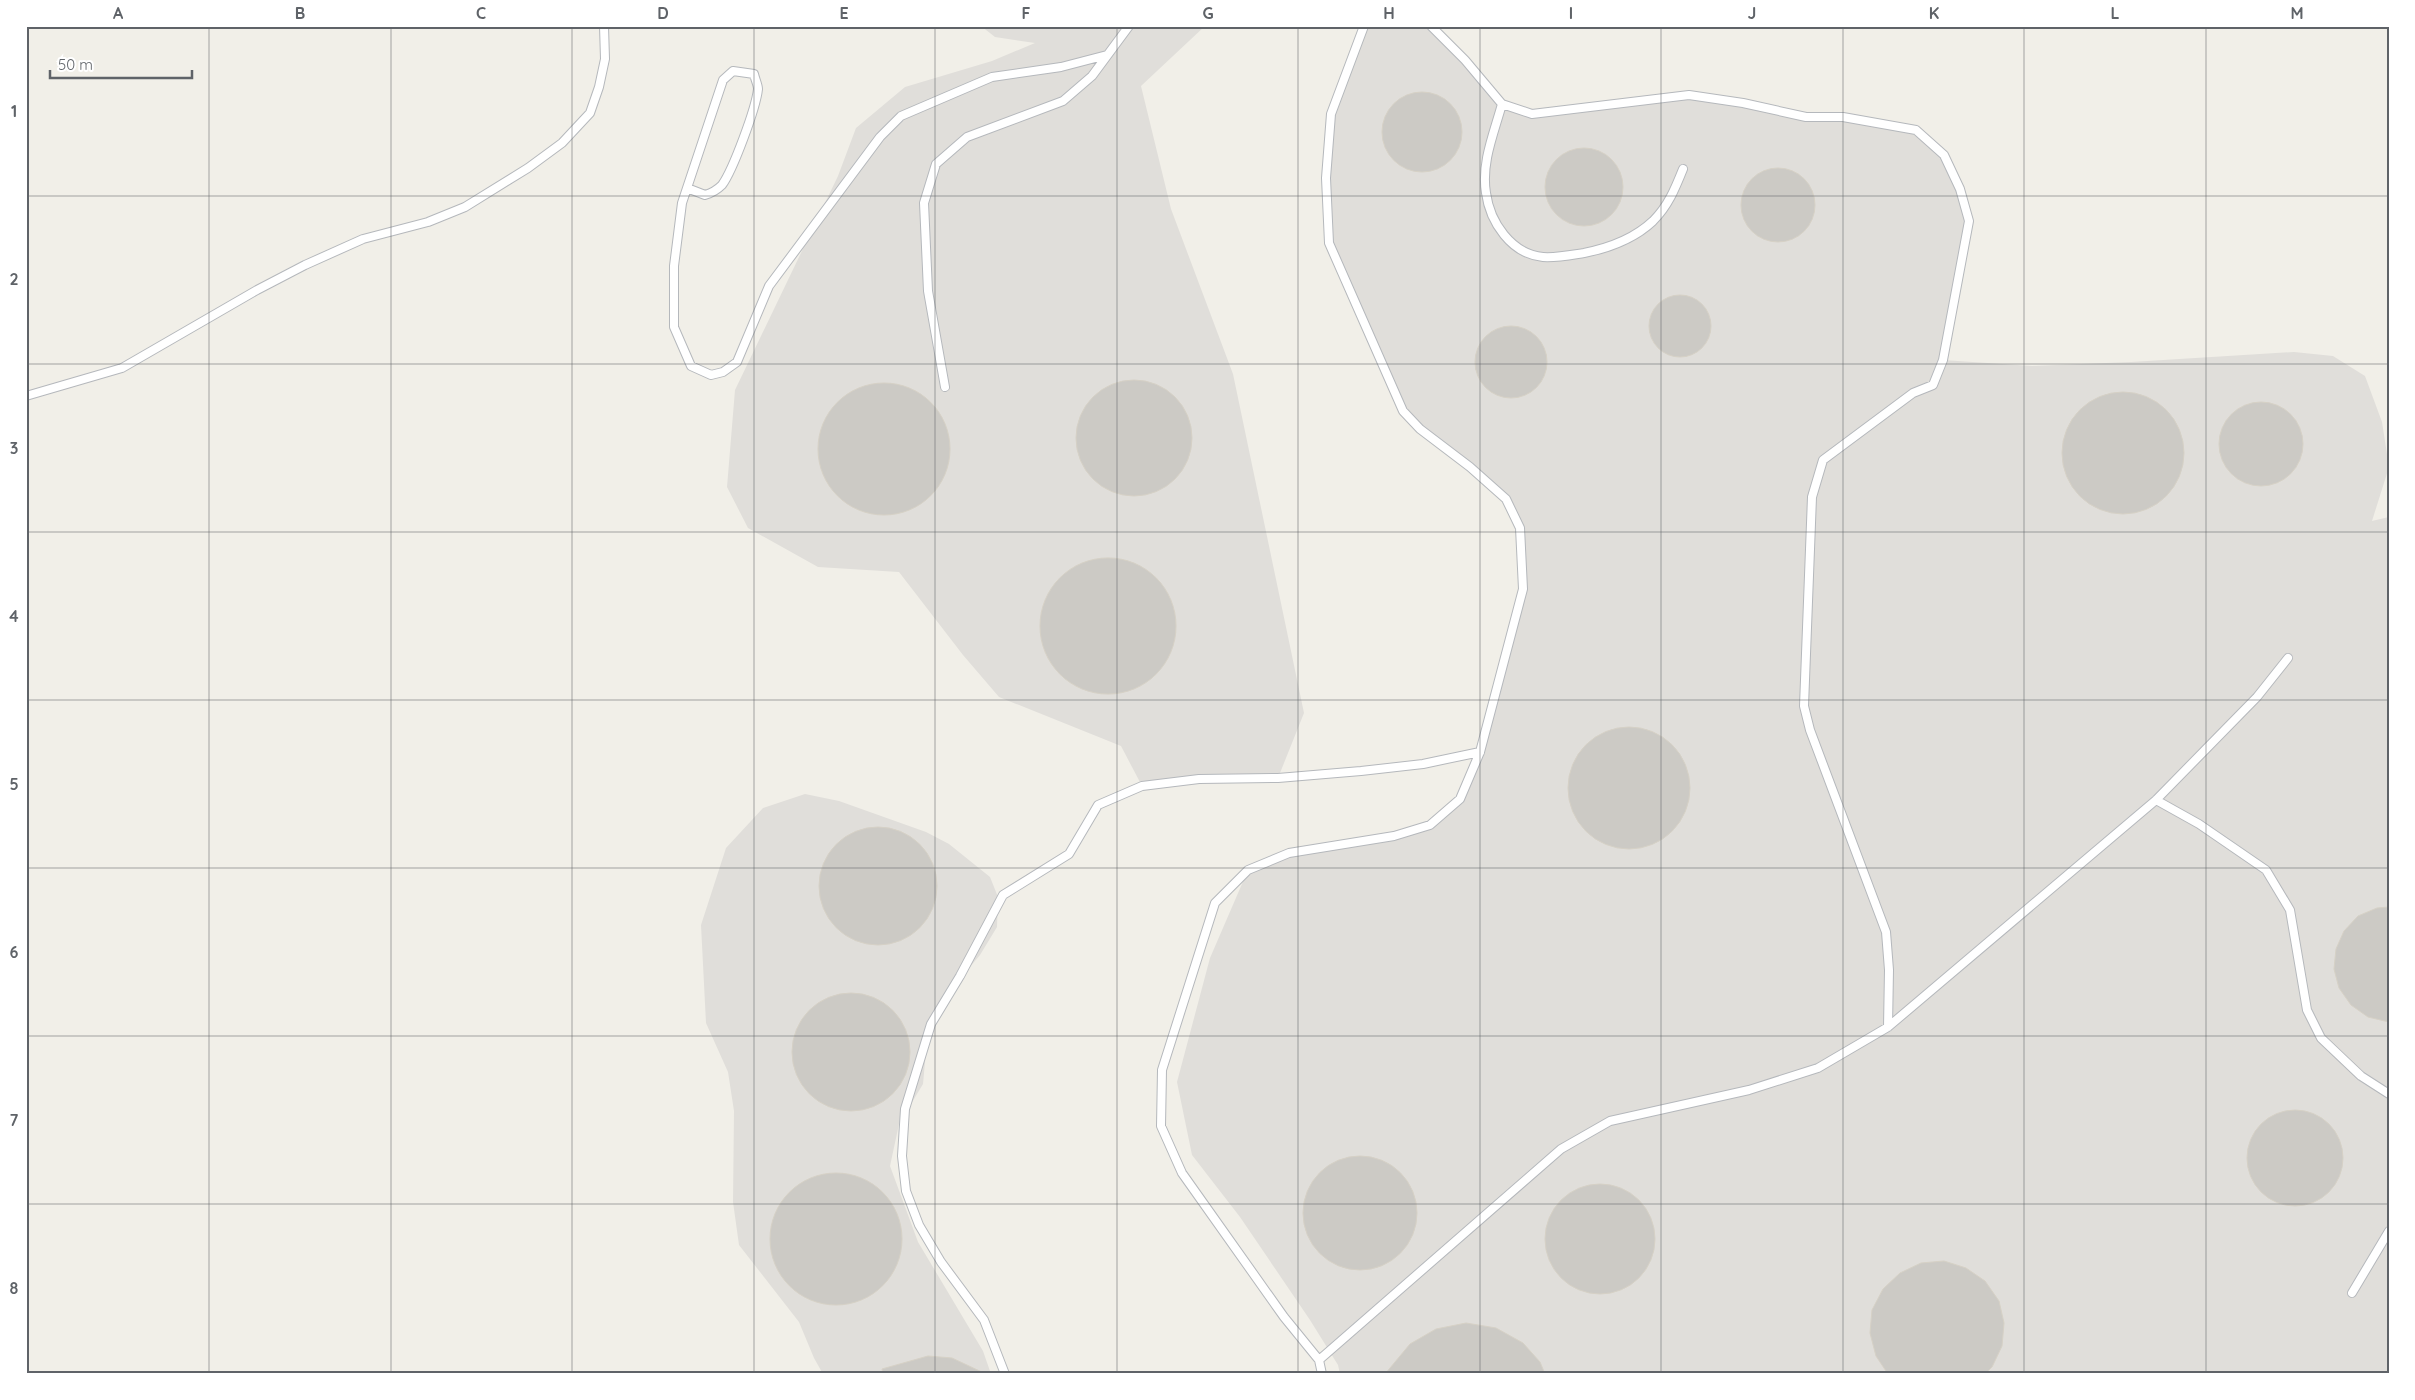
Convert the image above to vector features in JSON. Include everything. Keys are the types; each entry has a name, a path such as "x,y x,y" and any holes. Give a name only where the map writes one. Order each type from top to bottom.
{"lane":[{"path":"26,396 122,368 257,290 305,265 363,238 428,222 464,207 528,168 562,143 590,113 599,87 605,59 604,26"},
{"path":"945,387 928,291 924,204 936,164 967,137 1063,101 1092,76 1128,26"},
{"path":"1322,1374 1319,1360 1284,1317 1182,1173 1161,1126 1162,1070 1215,903 1248,870 1289,853 1394,836 1430,825 1460,799 1480,752 1524,588 1520,528 1506,499 1470,467 1420,429 1403,410 1329,243 1326,178 1331,114 1364,26"},
{"path":"1431,26 1465,60 1502,104 1532,114 1689,95 1742,103 1806,118 1843,118 1885,123 1916,130 1944,155 1960,189 1969,222 1943,360 1933,385 1913,393 1823,460 1812,497 1804,706 1810,730 1886,932 1889,970 1888,1027"},
{"path":"1440,26 1440,35"},
{"path":"687,188 705,195 713,193 722,185 752,113 758,88 754,74 733,71 724,80 687,188 682,203 674,266 674,327 691,366 711,374 724,372 737,362 769,286 880,137 901,116 992,77 1062,66 1107,55"},
{"path":"1502,104 1488,151 1484,174 1486,194 1493,219 1508,241 1526,252 1542,257 1566,256 1603,249 1628,239 1652,222 1670,201 1683,169"},
{"path":"1319,1360 1561,1149 1610,1121 1748,1090 1818,1068 1888,1027 2156,800 2257,697 2288,658"},
{"path":"1005,1374 984,1320 941,1262 918,1225 906,1190 902,1156 905,1109 930,1024 960,976 1003,895 1070,854 1098,805 1142,786 1200,779 1278,778 1361,771 1423,764 1480,752"},
{"path":"2156,800 2199,824 2266,870 2290,910 2307,1010 2321,1038 2361,1076 2389,1094"},
{"path":"2352,1293 2389,1231"}],"shaded area":[{"path":"981,26 1205,26 1141,86 1171,209 1233,374 1304,713 1278,778 1142,786 1121,746 999,697 963,655 899,572 818,567 748,528 727,487 735,390 838,176 856,128 905,87 992,61 1035,43 995,37"},
{"path":"1364,26 1431,26 1502,104 1532,114 1689,95 1806,117 1843,117 1916,130 1944,155 1969,221 1943,360 2032,366 2294,352 2333,356 2365,376 2382,422 2389,467 2372,521 2389,517 2389,1374 1340,1374 1338,1365 1310,1320 1240,1217 1192,1155 1177,1082 1210,958 1248,870 1289,853 1345,845 1429,825 1460,799 1480,752 1523,589 1520,528 1506,499 1403,411 1329,243 1326,178 1331,114"},
{"path":"805,794 839,801 926,832 949,844 990,877 998,897 997,927 980,955 943,999 927,1040 923,1084 899,1124 890,1166 918,1242 983,1351 991,1374 823,1374 799,1322 739,1245 733,1202 734,1111 728,1072 706,1023 701,925 726,848 763,808"}],"building":[{"path":"1414,92 1430,92 1451,103 1462,124 1462,140 1451,161 1430,172 1414,172 1400,166 1388,154 1382,140 1382,124 1388,110 1400,98"},
{"path":"1584,148 1599,151 1616,165 1620,172 1623,187 1620,202 1606,219 1599,223 1584,226 1569,223 1552,209 1548,202 1545,187 1548,172 1562,155 1569,151"},
{"path":"1778,168 1792,171 1804,179 1812,191 1815,205 1812,219 1804,231 1792,239 1778,242 1764,239 1752,231 1744,219 1741,205 1744,191 1752,179 1764,171"},
{"path":"1680,295 1692,297 1702,304 1709,314 1711,326 1709,338 1702,348 1692,355 1680,357 1668,355 1658,348 1651,338 1649,326 1651,314 1658,304 1668,297"},
{"path":"1518,326 1537,336 1545,348 1547,362 1545,376 1537,388 1525,396 1504,398 1485,388 1477,376 1475,355 1485,336 1497,328"},
{"path":"1134,380 1156,385 1175,397 1187,416 1192,438 1187,460 1175,479 1156,491 1134,496 1112,491 1093,479 1081,460 1076,438 1081,416 1093,397 1112,385"},
{"path":"884,383 909,388 920,394 930,403 939,413 945,424 950,449 945,474 939,485 930,495 920,504 909,510 884,515 859,510 848,504 838,495 829,485 823,474 818,449 823,424 829,413 838,403 848,394 859,388"},
{"path":"2123,392 2146,397 2166,410 2179,430 2184,453 2179,476 2166,496 2146,509 2123,514 2100,509 2080,496 2067,476 2062,453 2067,430 2080,410 2100,397"},
{"path":"2261,402 2284,409 2296,421 2303,444 2296,467 2284,479 2261,486 2238,479 2226,467 2219,444 2226,421 2238,409"},
{"path":"1108,558 1134,563 1156,578 1171,600 1176,626 1171,652 1156,674 1134,689 1108,694 1082,689 1060,674 1045,652 1040,626 1045,600 1060,578 1082,563"},
{"path":"1629,727 1641,728 1652,732 1663,737 1672,745 1680,754 1685,765 1689,776 1689,800 1685,811 1680,822 1672,831 1663,839 1652,844 1641,848 1629,849 1617,848 1606,844 1595,839 1586,831 1578,822 1573,811 1569,800 1568,788 1569,776 1573,765 1578,754 1586,745 1595,737 1606,732 1617,728"},
{"path":"878,827 900,832 911,837 927,853 932,864 937,886 932,908 927,919 911,935 900,940 878,945 856,940 845,935 829,919 824,908 819,886 824,864 829,853 845,837 856,832"},
{"path":"2389,907 2389,1022 2368,1017 2351,1005 2339,988 2334,969 2336,949 2344,931 2358,916 2377,908"},
{"path":"851,993 874,997 893,1010 906,1029 910,1052 906,1075 893,1094 874,1107 851,1111 828,1107 809,1094 796,1075 792,1052 796,1029 809,1010 828,997"},
{"path":"2295,1110 2313,1113 2329,1124 2340,1140 2343,1158 2340,1176 2329,1192 2313,1203 2295,1206 2277,1203 2261,1192 2250,1176 2247,1158 2250,1140 2261,1124 2277,1113"},
{"path":"1360,1156 1382,1160 1401,1172 1413,1191 1417,1213 1413,1235 1401,1254 1382,1266 1360,1270 1338,1266 1319,1254 1307,1235 1303,1213 1307,1191 1319,1172 1338,1160"},
{"path":"836,1173 849,1174 861,1178 883,1192 897,1214 901,1226 901,1252 897,1264 883,1286 861,1300 849,1304 836,1305 823,1304 811,1300 789,1286 775,1264 771,1252 770,1239 771,1226 775,1214 789,1192 811,1178 823,1174"},
{"path":"1600,1184 1621,1188 1639,1200 1651,1218 1655,1239 1651,1260 1639,1278 1621,1290 1600,1294 1579,1290 1561,1278 1549,1260 1545,1239 1549,1218 1561,1200 1579,1188"},
{"path":"1944,1261 1966,1268 1985,1281 1999,1301 2004,1323 2002,1346 1992,1367 1985,1374 1888,1374 1876,1356 1870,1333 1872,1310 1883,1289 1900,1273 1921,1263"},
{"path":"1466,1323 1496,1328 1523,1343 1540,1362 1545,1374 1385,1374 1410,1344 1436,1329"},
{"path":"928,1356 952,1358 986,1374 883,1374 882,1369"}]}
